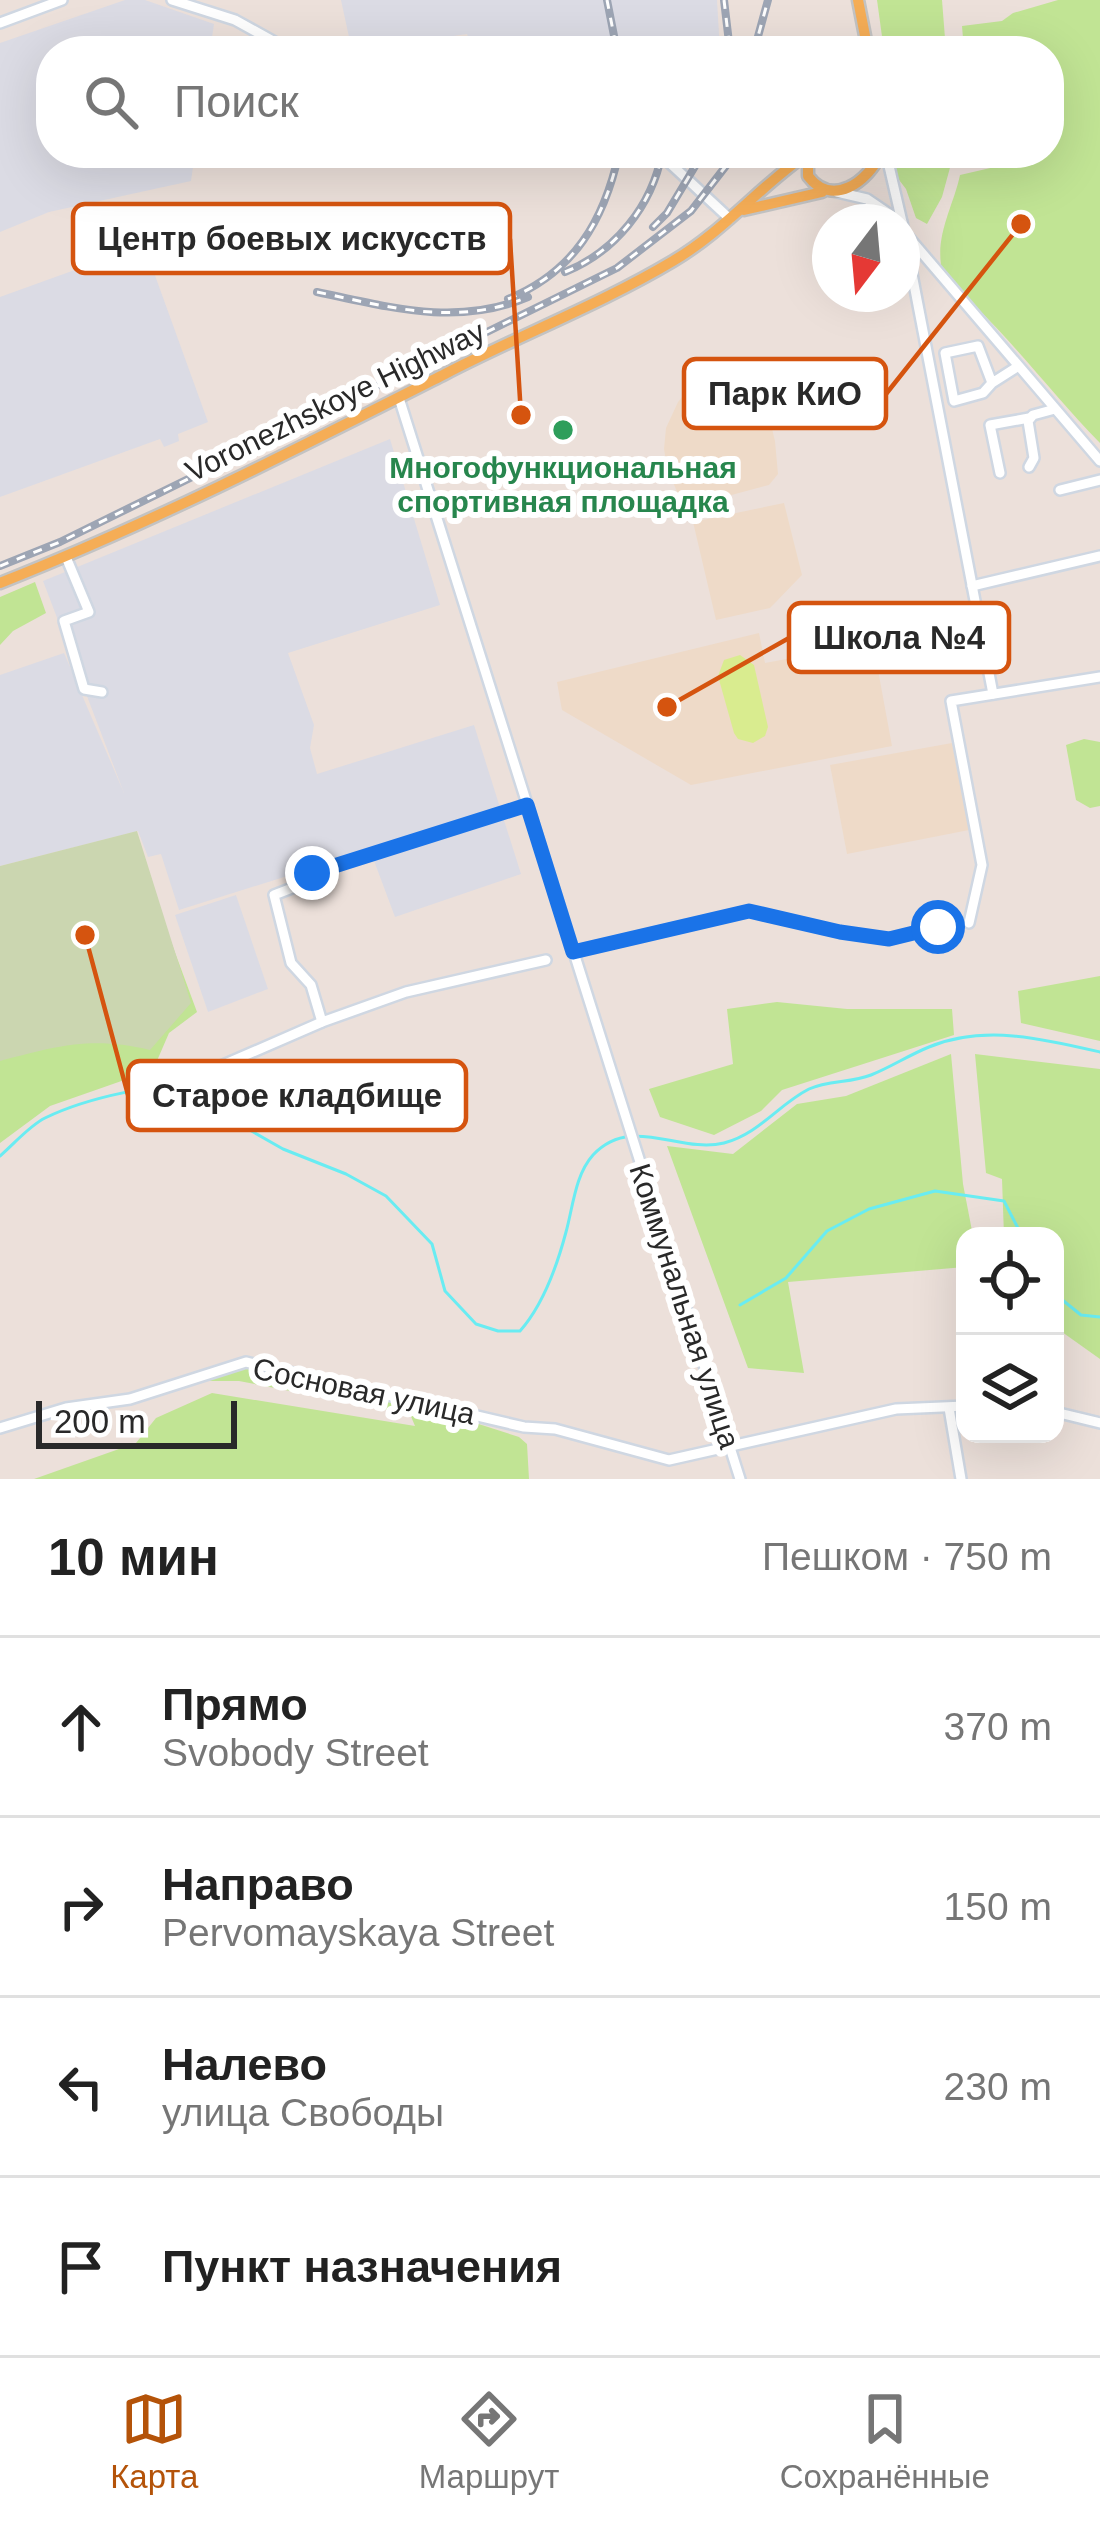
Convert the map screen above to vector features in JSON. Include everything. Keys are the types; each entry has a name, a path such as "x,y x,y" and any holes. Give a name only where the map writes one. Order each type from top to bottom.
{"main road":[{"path":"860,4 863,36"},
{"name":"Voronezhskoye Highway","path":"0,583 66,557 662,267 743,209 788,168"},
{"path":"808,168 808,176 820,189 832,192"},
{"path":"743,209 851,187 872,168"}],"street":[{"path":"0,22 62,0"},
{"path":"172,0 236,20 264,36"},
{"path":"675,168 730,219"},
{"path":"888,168 897,204"},
{"path":"832,192 875,204"},
{"path":"920,255 1100,461"},
{"path":"912,312 993,694"},
{"path":"992,383 978,346 945,353 954,400 983,393 1017,367"},
{"name":"Коммунальная улица","path":"399,398 740,1479"},
{"path":"1000,473 990,425 1055,409"},
{"path":"1029,418 1034,458 1029,467"},
{"path":"1060,490 1100,480"},
{"path":"972,586 1100,556"},
{"path":"66,557 89,612 64,621 84,689 102,692"},
{"path":"968,923 982,866 951,701 1100,677"},
{"path":"322,1022 311,985 291,963 274,895 305,883 312,873 527,805"},
{"path":"573,952 749,911 889,939 938,927"},
{"path":"174,1068 207,1072 406,992 547,960"},
{"name":"Сосновая улица","path":"0,1428 66,1408 130,1399 246,1362 524,1426 555,1429 660,1459 679,1459 896,1409 956,1407"},
{"path":"949,1408 961,1479"},
{"path":"1064,1414 1100,1423"}],"shaded area":[{"path":"125,0 145,0 214,24 212,36 36,36 36,168 193,168 191,181 49,212 0,232 0,43"},
{"path":"341,0 717,0 719,36 467,34 349,36"},
{"path":"144,245 208,422 178,434 179,441 164,447 160,439 0,497 0,297"},
{"path":"739,373 762,388 778,474 769,485 724,497 678,494 664,449 666,428 678,402 694,382"},
{"path":"390,439 440,605 288,653 314,725 310,748 317,774 474,725 521,874 395,917 370,850 179,910 161,854 148,857 138,831 0,866 0,675 64,653 124,793 43,581"},
{"path":"784,503 802,575 770,608 716,620 693,522"},
{"path":"759,633 765,663 873,643 892,746 691,785 562,710 557,682"},
{"path":"952,743 969,830 847,854 830,765"},
{"path":"236,895 268,989 208,1012 175,915"}],"green space":[{"path":"877,0 942,0 945,36 882,36"},
{"path":"1058,0 1100,0 1100,443 943,274 942,236 960,175 990,168 1064,168 1064,36 963,36 962,26 1002,21 1013,13"},
{"path":"893,168 950,168 942,197 927,224 920,220 920,204 911,204"},
{"path":"35,582 46,613 13,631 0,645 0,597"},
{"path":"740,655 754,665 768,727 765,736 753,743 734,733 718,676 724,660"},
{"path":"1084,739 1100,742 1100,806 1090,808 1076,800 1066,745"},
{"path":"137,831 191,1003 150,1050 75,1045 0,1061 0,866"},
{"path":"133,839 197,1012 169,1033 153,1070 50,1106 0,1143 0,877"},
{"path":"1100,976 1100,1041 1021,1023 1018,991"},
{"path":"777,1002 847,1009 952,1009 954,1035 782,1090 761,1111 714,1135 660,1117 649,1089 733,1064 727,1009"},
{"path":"951,1054 971,1227 956,1227 956,1268 788,1282 804,1373 748,1368 667,1146 733,1154 797,1104 846,1096"},
{"path":"975,1054 1100,1069 1100,1359 1064,1333 1064,1227 1004,1227 1002,1179 986,1173"},
{"path":"248,1368 422,1406 519,1437 527,1444 529,1479 34,1479 136,1443 156,1418 212,1393 415,1426 410,1414 239,1381 201,1381"}],"waterway":[{"path":"0,1156 39,1121 81,1104 146,1089 205,1086 227,1117 283,1149 386,1196 432,1244 445,1291 476,1324 520,1331 554,1271 582,1172 608,1143 640,1136 690,1144 724,1143 748,1133 809,1089 871,1075 922,1050 971,1036 1014,1036 1100,1052"},
{"path":"740,1305 786,1278 827,1231 869,1209 935,1191 1004,1201 1017,1227"},
{"path":"1064,1301 1081,1315 1100,1317"}],"railway":[{"path":"607,0 614,36"},
{"path":"724,0 728,36"},
{"path":"758,36 768,0"},
{"path":"508,299 551,274 583,241 605,201 615,168"},
{"path":"565,272 600,252 629,225 658,168"},
{"path":"653,227 694,168"},
{"path":"0,566 60,542 617,268 691,211 724,168"},
{"path":"317,292 449,313 502,306 528,297"}],"place":[{"name":"Парк КиО","path":"1021,224"},
{"name":"Центр боевых искусств","path":"521,415"},
{"name":"Многофункциональная спортивная площадка","path":"563,430"},
{"name":"Школа №4","path":"667,707"},
{"name":"Старое кладбище","path":"85,935"}],"route":[{"path":"312,873 527,805 573,952 749,911 889,939 938,927"}]}
